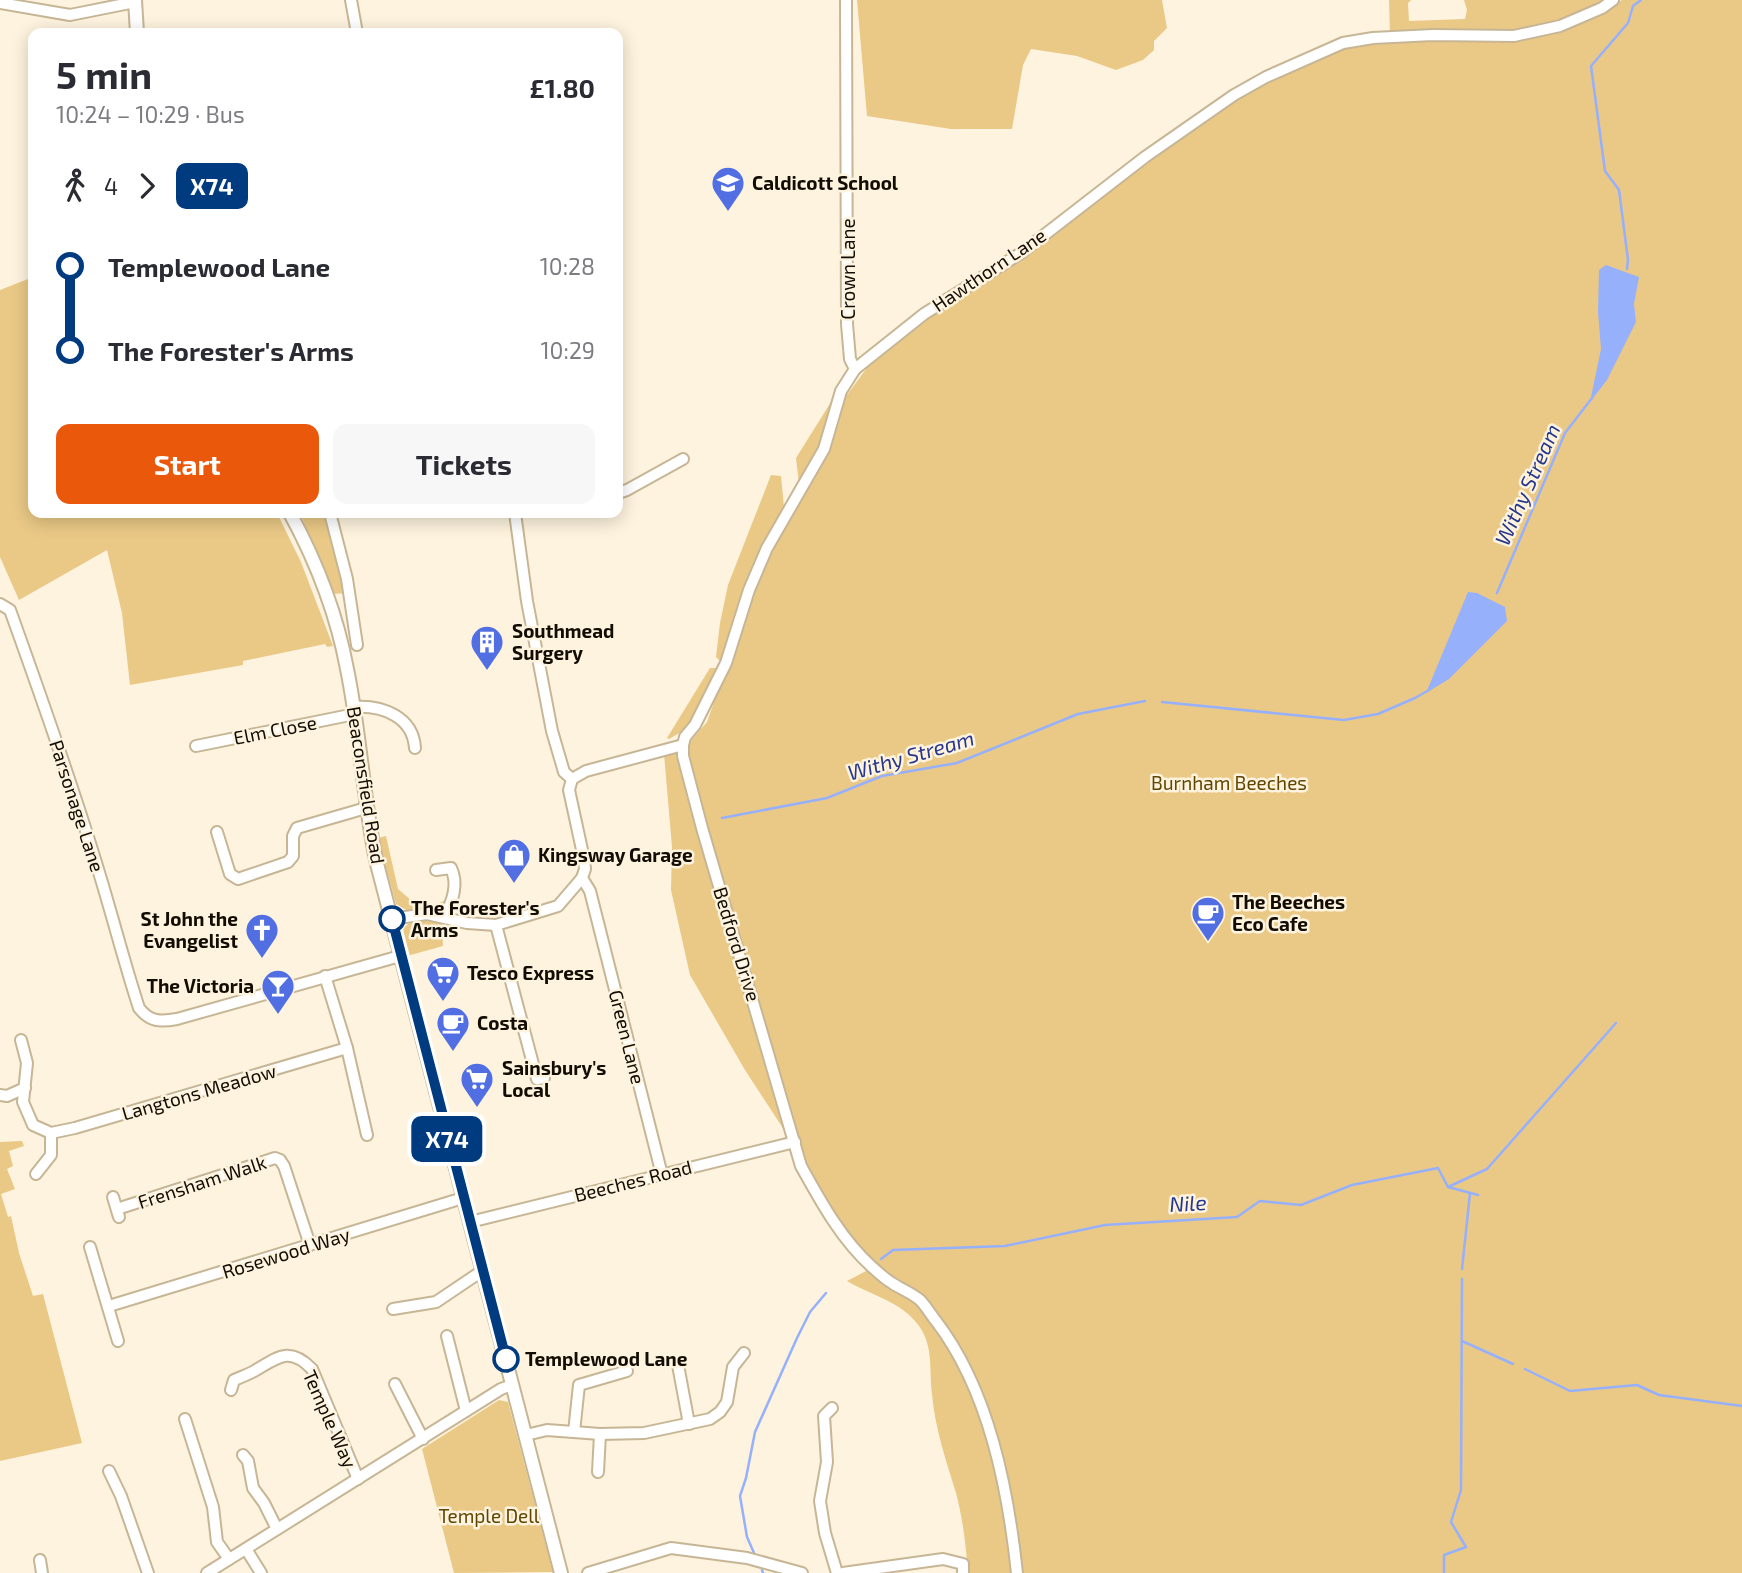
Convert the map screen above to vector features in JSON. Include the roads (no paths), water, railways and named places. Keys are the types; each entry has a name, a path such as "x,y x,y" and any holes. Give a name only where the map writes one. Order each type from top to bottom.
{"main road":[{"path":"135,1 137,28"},
{"name":"Beaconsfield Road","path":"292,518 330,606 347,667 366,808 376,860 561,1573"}],"street":[{"path":"351,0 356,28"},
{"name":"Crown Lane","path":"846,0 847,324 850,359 855,369"},
{"name":"Hawthorn Lane","path":"683,745 726,663 749,590 767,548 824,449 841,391 855,369 923,314 1021,253 1145,157 1234,95 1266,77 1343,43 1373,38 1433,35 1514,36 1560,26 1602,8 1613,0"},
{"path":"0,2 69,15 135,1"},
{"path":"623,491 683,459"},
{"path":"331,518 347,579 357,645"},
{"path":"517,518 517,543 552,731 564,772 572,779 586,771 683,745"},
{"path":"330,606 350,602"},
{"name":"Parsonage Lane","path":"0,604 10,610 40,694 101,880 120,950 139,1008 144,1014 153,1021 177,1019 326,976"},
{"path":"354,711 372,707 402,719 409,725 415,748"},
{"name":"Elm Close","path":"196,746 354,711"},
{"name":"Bedford Drive","path":"683,745 682,756 702,828 802,1166 845,1238 869,1265 891,1283 919,1300 944,1332 964,1366 998,1458 1017,1573"},
{"name":"Green Lane","path":"572,779 569,790 584,859 582,878 590,891 662,1175"},
{"path":"217,832 230,874 238,878 288,862 293,856 293,836 297,828 366,808"},
{"path":"436,870 451,869 453,872 455,885 445,917"},
{"path":"391,919 427,914 467,923 496,925 558,906 582,878"},
{"path":"496,925 537,1080"},
{"path":"367,1135 347,1048 326,976 400,956"},
{"path":"21,1040 27,1063 23,1102 33,1125 51,1133 51,1154 36,1174"},
{"name":"Langtons Meadow","path":"51,1133 347,1048"},
{"path":"0,1095 8,1096 25,1088"},
{"name":"Beeches Road","path":"470,1222 795,1142"},
{"name":"Frensham Walk","path":"113,1197 118,1213 275,1158 280,1160 310,1245"},
{"name":"Rosewood Way","path":"109,1306 463,1198"},
{"path":"95,1254 118,1341"},
{"path":"393,1309 436,1302 482,1271"},
{"path":"447,1336 467,1411"},
{"path":"526,1435 547,1430 600,1434 644,1433 710,1419 720,1412 727,1402 733,1367 744,1353"},
{"name":"Temple Way","path":"230,1381 256,1371 275,1357 290,1355 306,1363 312,1370 358,1479"},
{"path":"678,1365 690,1424"},
{"path":"574,1432 579,1385 627,1371"},
{"path":"395,1384 424,1439"},
{"path":"207,1573 501,1389 512,1385"},
{"path":"832,1408 824,1416 827,1462 820,1501 825,1532 837,1573"},
{"path":"185,1419 213,1507 217,1542 229,1559"},
{"path":"598,1472 600,1434"},
{"path":"243,1455 248,1461 253,1488 277,1529"},
{"path":"109,1471 121,1496 148,1573"},
{"path":"589,1573 671,1548 747,1558 802,1573"},
{"path":"246,1549 261,1573"},
{"path":"843,1573 943,1559 963,1564 962,1573"},
{"path":"40,1560 42,1573"}],"water":[{"path":"1606,265 1639,277 1634,304 1636,322 1607,380 1590,402 1601,349 1599,270"},
{"path":"1468,592 1477,593 1505,607 1507,621 1449,679 1426,693"}],"waterway":[{"name":"Withy Stream","path":"1627,269 1619,190 1605,171 1591,66 1628,23 1633,6 1641,0"},
{"name":"Withy Stream","path":"1497,593 1565,433 1592,398"},
{"name":"Withy Stream","path":"1162,702 1344,720 1378,714 1429,690"},
{"name":"Withy Stream","path":"722,818 827,798 882,776 957,763 1078,714 1145,701"},
{"path":"1448,1187 1487,1169 1616,1023"},
{"name":"Nile","path":"881,1259 893,1250 1005,1246 1105,1225 1237,1217 1260,1201 1301,1205 1352,1185 1438,1168 1448,1187 1478,1195"},
{"path":"1462,1269 1470,1193"},
{"path":"1444,1573 1444,1555 1466,1547 1451,1522 1461,1490 1462,1279"},
{"path":"754,1553 747,1537 740,1496 755,1432 810,1312 826,1293"},
{"path":"1462,1341 1513,1364"},
{"path":"1525,1369 1570,1391 1637,1385 1659,1395 1742,1406"}],"place":[{"name":"Caldicott School","path":"728,213"},
{"name":"Southmead Surgery","path":"487,672"},
{"name":"Kingsway Garage","path":"514,885"},
{"name":"The Forester's Arms","path":"392,919"},
{"name":"The Beeches Eco Cafe","path":"1208,943"},
{"name":"St John the Evangelist","path":"262,960"},
{"name":"Tesco Express","path":"443,1003"},
{"name":"The Victoria","path":"278,1016"},
{"name":"Costa","path":"453,1053"},
{"name":"Sainsbury's Local","path":"477,1109"},
{"name":"Templewood Lane","path":"506,1359"}],"park label":[{"name":"Burnham Beeches","path":"1229,783"},
{"name":"Temple Dell","path":"489,1516"}]}
